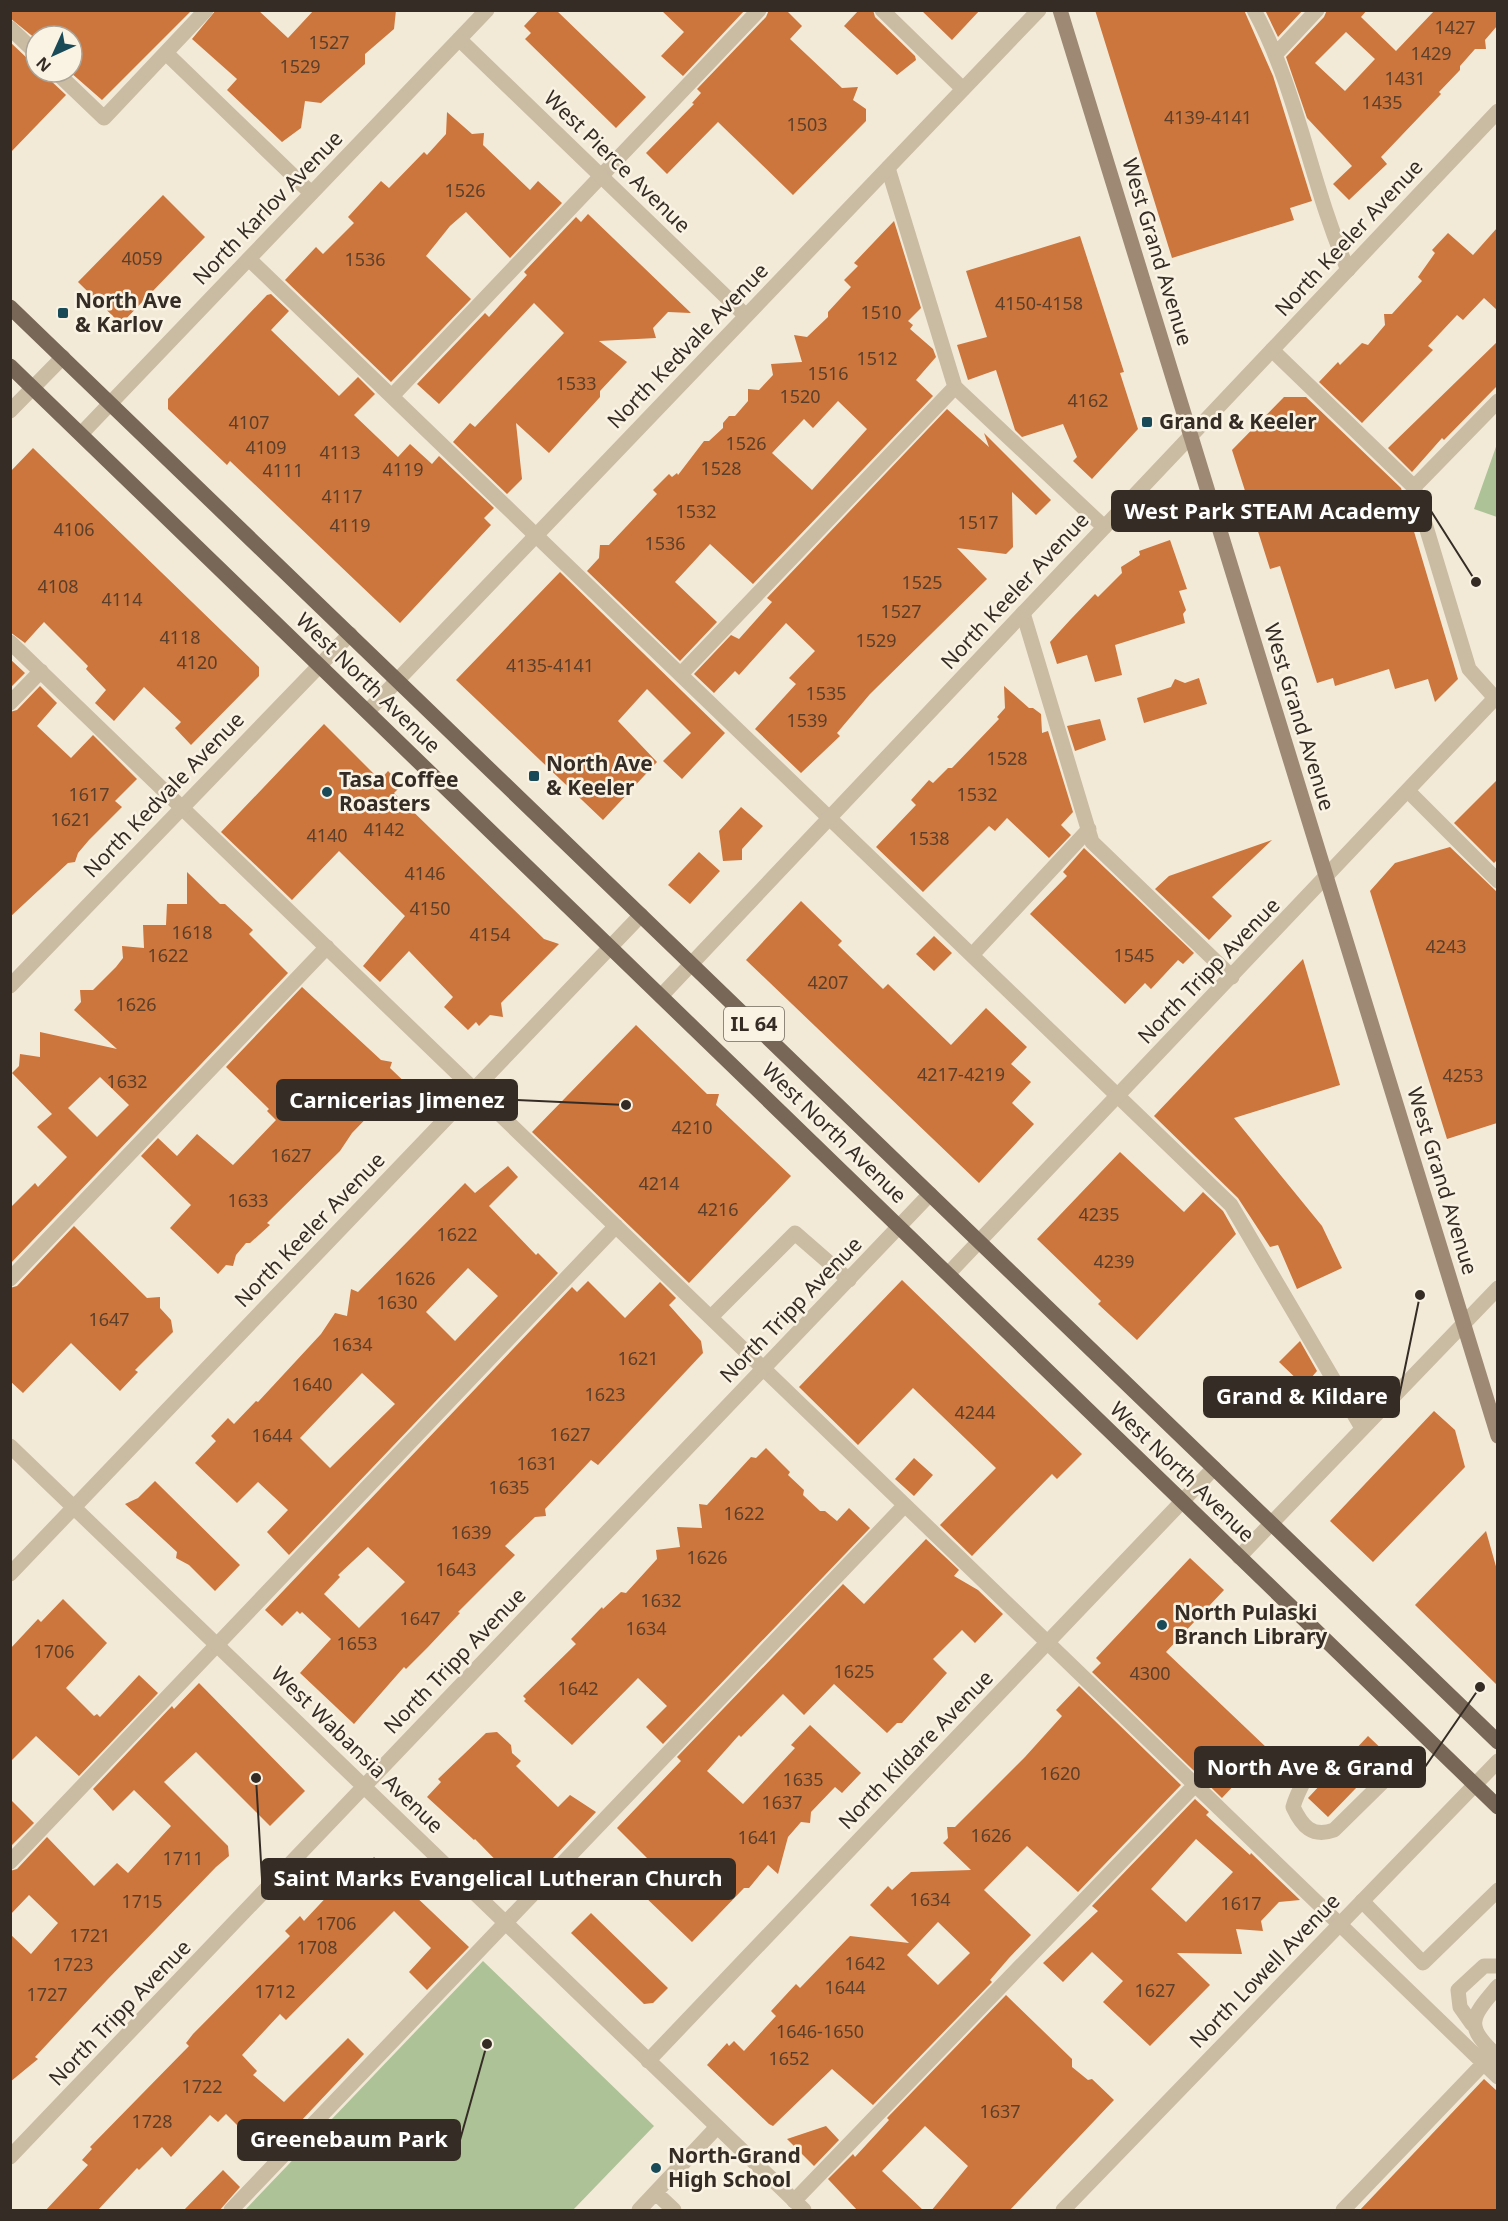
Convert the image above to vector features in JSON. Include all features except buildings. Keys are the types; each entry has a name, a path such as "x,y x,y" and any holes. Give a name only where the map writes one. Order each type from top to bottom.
{"main road":[{"name":"West Grand Avenue","path":"1060,10 1497,1436"},
{"name":"West North Avenue","path":"10,307 1497,1742"},
{"name":"West North Avenue","path":"10,366 949,1273 1497,1807"}],"street":[{"path":"69,84 104,118 206,10"},
{"name":"North Karlov Avenue","path":"81,434 486,10"},
{"path":"392,396 759,10"},
{"path":"882,10 963,89"},
{"name":"North Kedvale Avenue","path":"368,711 1039,10"},
{"path":"1254,10 1275,55 1333,236 1348,270"},
{"path":"1275,55 1317,10"},
{"path":"10,28 24,41"},
{"name":"West Pierce Avenue","path":"459,39 746,316"},
{"path":"166,53 311,193"},
{"name":"North Keeler Avenue","path":"661,996 1497,111"},
{"path":"888,168 955,387 1104,527"},
{"path":"249,259 1231,1205 1362,1428"},
{"path":"1272,350 1414,487 1469,669 1496,697"},
{"path":"10,411 63,357"},
{"path":"681,674 955,387"},
{"path":"1414,487 1497,401"},
{"path":"1023,613 1092,842 1232,977"},
{"name":"North Kedvale Avenue","path":"10,986 181,806 350,634"},
{"path":"10,642 1340,1924 1490,2060"},
{"path":"10,703 41,671"},
{"name":"North Tripp Avenue","path":"949,1273 1496,697"},
{"path":"1408,791 1497,880"},
{"path":"972,955 1089,829"},
{"name":"North Keeler Avenue","path":"10,1574 641,915"},
{"path":"10,1279 327,947"},
{"name":"North Tripp Avenue","path":"10,2157 930,1194"},
{"path":"10,1862 616,1226"},
{"path":"711,1317 795,1233 849,1280"},
{"path":"1239,1557 1497,1288"},
{"name":"West Wabansia Avenue","path":"10,1446 799,2206"},
{"name":"North Kildare Avenue","path":"648,2061 1214,1468"},
{"path":"231,2211 905,1505"},
{"path":"1317,1755 1310,1774 1298,1791 1293,1807 1301,1824 1309,1831 1323,1834 1334,1830 1390,1775"},
{"name":"North Lowell Avenue","path":"1063,2211 1497,1761"},
{"path":"799,2206 1195,1785"},
{"path":"1362,1901 1422,1963 1497,1892"},
{"path":"1497,1966 1484,1966 1458,1990 1460,2007 1472,2024 1497,2077"},
{"path":"1472,2024 1474,2013 1497,1986"},
{"path":"1343,2211 1490,2060"},
{"path":"639,2211 717,2127"},
{"path":"656,2193 674,2211"}],"green space":[{"path":"1498,444 1497,517 1474,509"},
{"path":"483,1961 654,2126 573,2210 245,2210"}],"place":[{"name":"North Ave & Karlov","path":"63,313"},
{"name":"Grand & Keeler","path":"1147,422"},
{"name":"West Park STEAM Academy","path":"1476,582"},
{"name":"North Ave & Keeler","path":"534,776"},
{"name":"Tasa Coffee Roasters","path":"327,792"},
{"name":"Carnicerias Jimenez","path":"626,1105"},
{"name":"Grand & Kildare","path":"1420,1295"},
{"name":"North Pulaski Branch Library","path":"1162,1625"},
{"name":"North Ave & Grand","path":"1480,1687"},
{"name":"Saint Marks Evangelical Lutheran Church","path":"256,1778"},
{"name":"Greenebaum Park","path":"487,2044"},
{"name":"North-Grand High School","path":"656,2168"}]}
